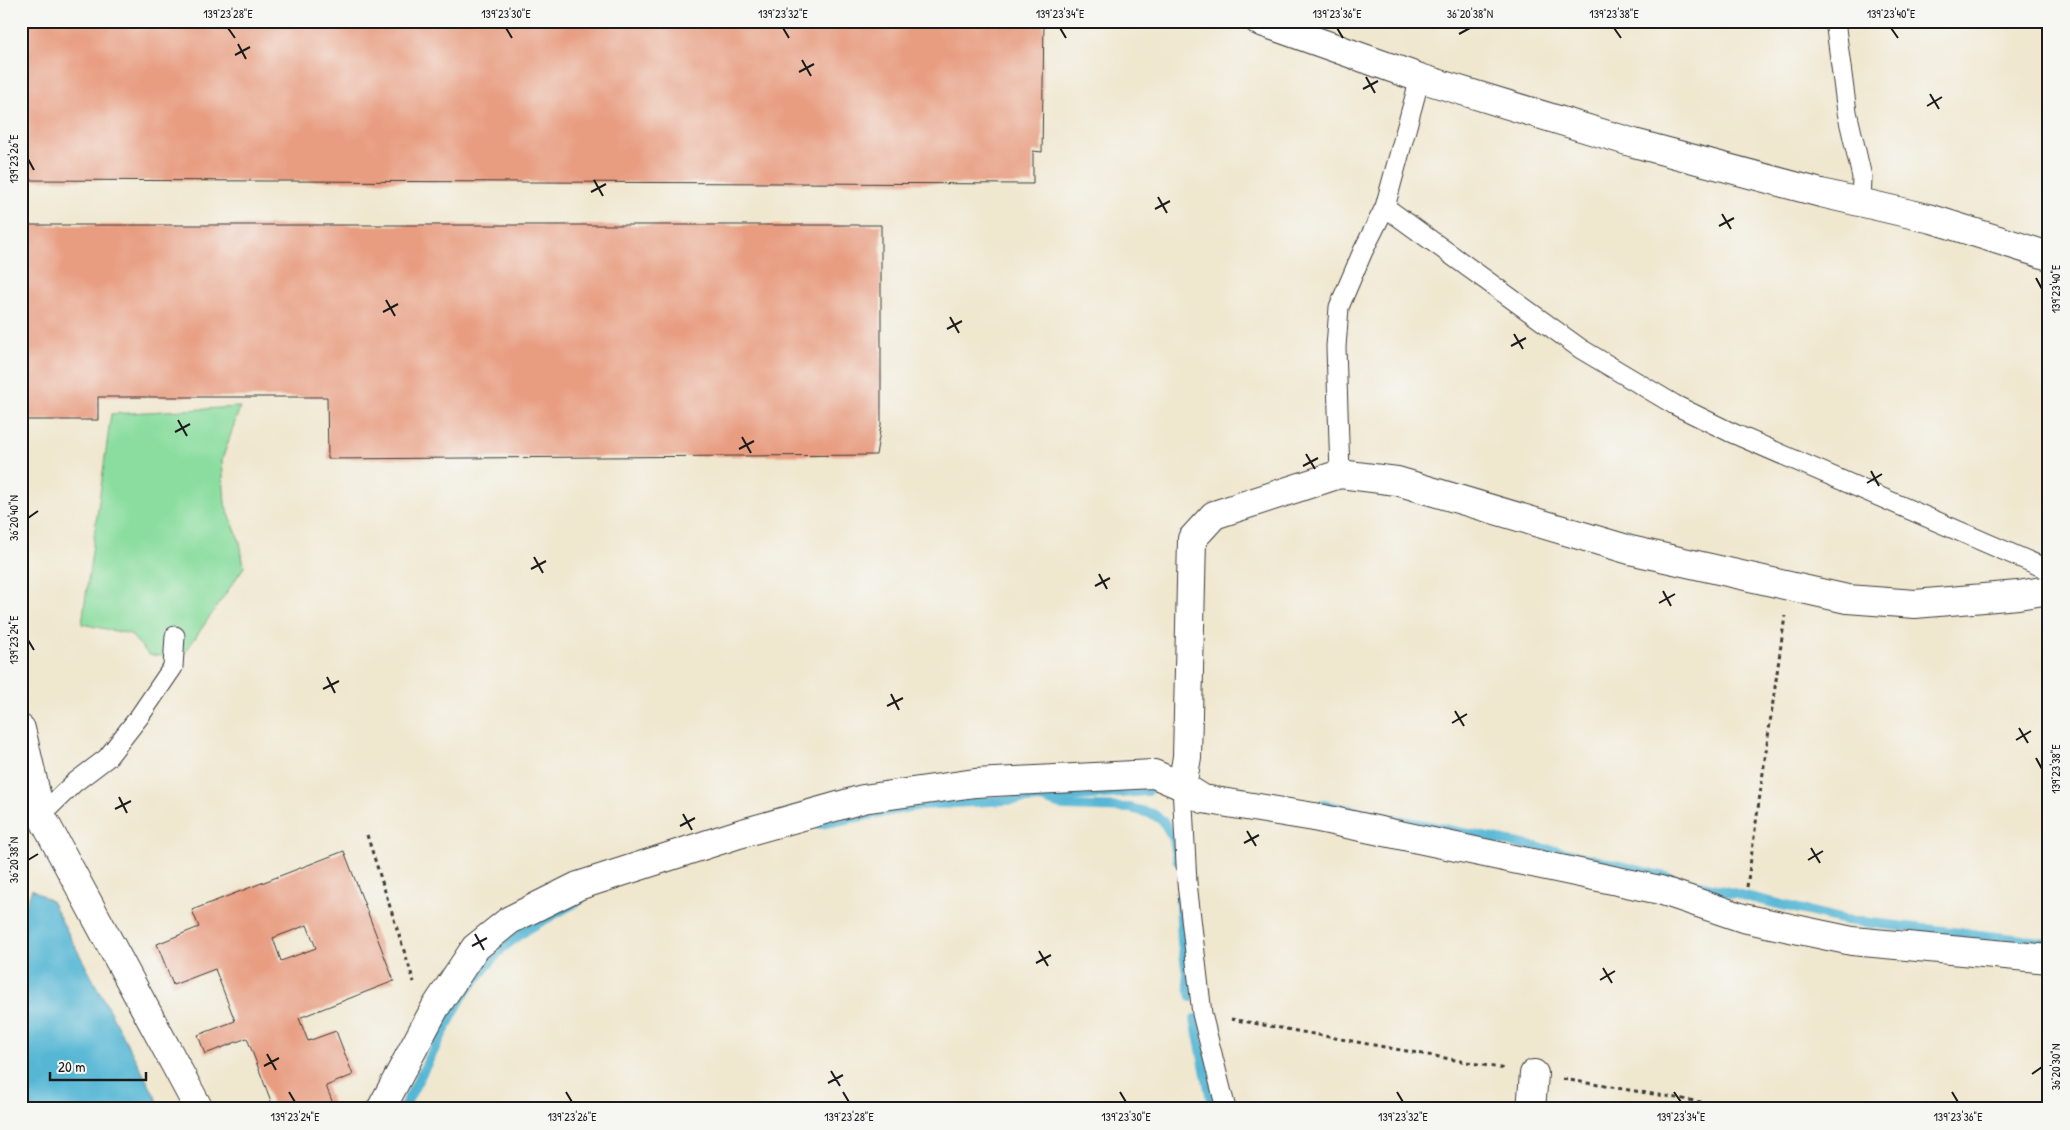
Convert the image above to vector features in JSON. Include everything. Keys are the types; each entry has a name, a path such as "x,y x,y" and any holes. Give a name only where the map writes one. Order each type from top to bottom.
{"street":[{"path":"1259,21 1420,78 1634,143 1861,203 1932,219 2049,256"},
{"path":"1182,786 1187,757 1192,539 1214,516 1340,474 1397,481 1630,550 1847,599 1915,604 2018,596 2049,590"},
{"path":"21,729 31,820 199,1109"},
{"path":"381,1109 435,1008 475,948 510,920 578,886 739,834 863,799 975,783 1154,774 1182,786 1203,798 1314,817 1660,890 1742,918 1852,941 2049,959"},
{"path":"1531,1109 1534,1074"}],"lane":[{"path":"1835,21 1847,112 1862,177 1861,203"},
{"path":"1340,474 1336,347 1340,307 1363,251 1385,207 1420,78"},
{"path":"1385,207 1581,349 1675,405 1730,432 2049,570"},
{"path":"31,820 107,758 139,717 173,667 175,636"},
{"path":"1182,786 1187,883 1202,1014 1226,1109"}],"path":[{"path":"1742,918 1789,586"},
{"path":"367,836 415,984 423,1001 435,1008"},
{"path":"1202,1014 1534,1074 1743,1109"}],"green space":[{"path":"240,407 222,460 225,504 240,542 244,567 182,657 149,655 130,634 82,624 111,414"}],"water":[{"path":"32,889 51,901 162,1109 21,1109 21,916"}],"building":[{"path":"21,21 1044,21 1042,152 1033,151 1033,184 21,180"},
{"path":"21,225 881,225 881,425 876,455 328,459 327,397 98,397 98,420 21,420"},
{"path":"344,851 394,981 299,1018 308,1041 336,1031 353,1075 326,1086 334,1106 326,1109 274,1109 247,1038 205,1054 198,1035 235,1021 215,969 173,985 157,944 199,927 192,910","holes":["307,925 316,948 281,961 273,938"]}],"waterway":[{"path":"1047,798 1148,791"},
{"path":"820,824 920,805 1041,798 1064,806 1130,808 1153,814 1163,821 1174,839 1178,861"},
{"path":"1322,805 1570,854 1845,920 2049,943"},
{"path":"1180,898 1182,942 1191,997"},
{"path":"403,1109 464,993 502,948 528,929 580,900"},
{"path":"1195,1019 1213,1109"}]}
